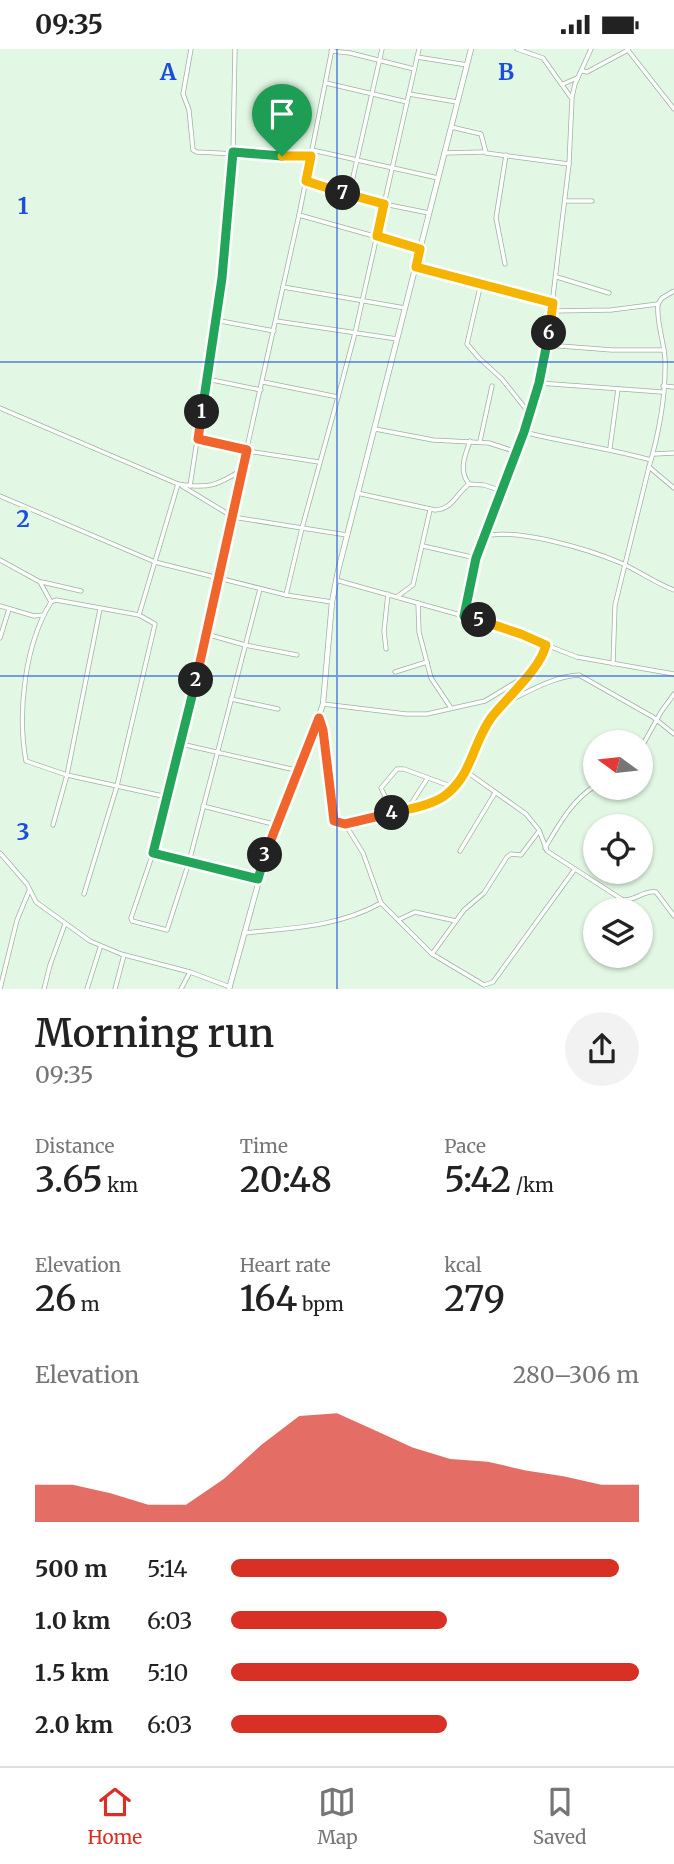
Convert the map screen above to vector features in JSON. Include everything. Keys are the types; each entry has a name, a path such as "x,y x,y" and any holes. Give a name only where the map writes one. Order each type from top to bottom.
{"street":[{"path":"191,49 183,94 189,110 191,145 197,152 311,156"},
{"path":"190,486 222,278 233,152 235,49"},
{"path":"349,195 382,49"},
{"path":"286,595 355,333 419,49"},
{"path":"0,853 30,889 36,902 100,947 190,972 230,988 258,879 323,704 336,580 471,49"},
{"path":"517,49 543,58 572,99"},
{"path":"464,616 476,558 517,452 539,383 557,277 569,164 572,99 591,49"},
{"path":"583,70 587,72 627,49 674,109"},
{"path":"260,589 188,862 167,930 132,921 181,744 263,382 332,50 414,69"},
{"path":"417,57 467,65"},
{"path":"563,84 579,77"},
{"path":"326,83 407,102"},
{"path":"409,94 457,102"},
{"path":"451,127 481,134 485,151"},
{"path":"312,150 438,178"},
{"path":"444,153 485,151 569,164"},
{"path":"505,264 496,218 506,155"},
{"path":"306,181 349,195 429,213"},
{"path":"565,201 592,201"},
{"path":"299,215 420,249"},
{"path":"416,267 553,303"},
{"path":"557,277 610,293"},
{"path":"481,283 467,344 502,379 530,413"},
{"path":"283,287 405,308"},
{"path":"613,664 615,605 649,467 655,454 663,392 664,349 658,304 662,298 674,291"},
{"path":"552,311 611,310 658,304"},
{"path":"215,320 274,331"},
{"path":"275,321 397,339"},
{"path":"547,345 612,350 664,349"},
{"path":"207,379 261,390"},
{"path":"263,382 338,397"},
{"path":"539,383 663,392"},
{"path":"480,441 492,386"},
{"path":"663,386 674,387"},
{"path":"610,449 618,389"},
{"path":"0,408 179,484 233,517 347,535"},
{"path":"374,428 433,440 480,441 517,452"},
{"path":"524,432 652,460"},
{"path":"198,439 319,462"},
{"path":"470,441 462,468 463,476 469,484 484,485 502,491"},
{"path":"655,454 674,453"},
{"path":"649,467 674,488"},
{"path":"179,484 215,486 242,470"},
{"path":"139,615 179,484"},
{"path":"357,493 430,510 445,509 469,484"},
{"path":"0,496 155,562 217,580 286,595 332,601"},
{"path":"397,597 412,587 430,510"},
{"path":"484,536 509,534 540,539 625,565 674,590"},
{"path":"423,546 476,558"},
{"path":"0,560 40,582 80,591"},
{"path":"336,580 521,634 577,657 674,674"},
{"path":"40,582 51,602"},
{"path":"386,649 385,618 388,594"},
{"path":"84,894 117,786 155,628 151,620 139,615 56,600 51,602 44,615 23,691 26,759 30,764 67,775 117,786 167,797"},
{"path":"418,603 417,617 432,680 451,708"},
{"path":"0,606 39,617 44,615"},
{"path":"0,638 9,609"},
{"path":"53,825 67,775 100,609"},
{"path":"206,634 297,655"},
{"path":"319,718 323,730 334,821 345,824 408,809 443,797 467,772 485,727 543,654 546,645"},
{"path":"395,672 427,662"},
{"path":"507,702 546,684 579,675 658,720 674,734"},
{"path":"323,704 418,715 485,701 526,676"},
{"path":"652,730 674,694"},
{"path":"231,699 278,709"},
{"path":"181,744 300,771"},
{"path":"393,813 381,789 383,783 400,768 454,787"},
{"path":"467,772 526,814 540,830 545,848 575,869 623,900 654,891 673,912"},
{"path":"408,809 427,779"},
{"path":"460,851 495,793"},
{"path":"545,848 555,830 583,795"},
{"path":"203,806 277,825"},
{"path":"345,824 363,853 381,903 432,954 484,985 491,985 575,869"},
{"path":"432,954 464,910 484,893 507,857 511,854 522,855 540,830"},
{"path":"153,853 258,879"},
{"path":"0,989 17,920 30,889"},
{"path":"244,935 318,926 363,912 381,903"},
{"path":"398,920 415,912 456,921"},
{"path":"44,989 65,924"},
{"path":"87,989 100,947"},
{"path":"115,989 124,955"},
{"path":"181,989 190,972"}],"route":[{"path":"233,152 282,156 311,156 306,181 384,204 377,236 420,249 416,267 553,303 539,383 524,432 476,558 464,616 546,645 539,660 485,727 467,772 447,794 432,802 345,824 334,821 323,730 319,718 258,879 153,853 181,744 247,450 198,439 222,278 233,152"}]}
